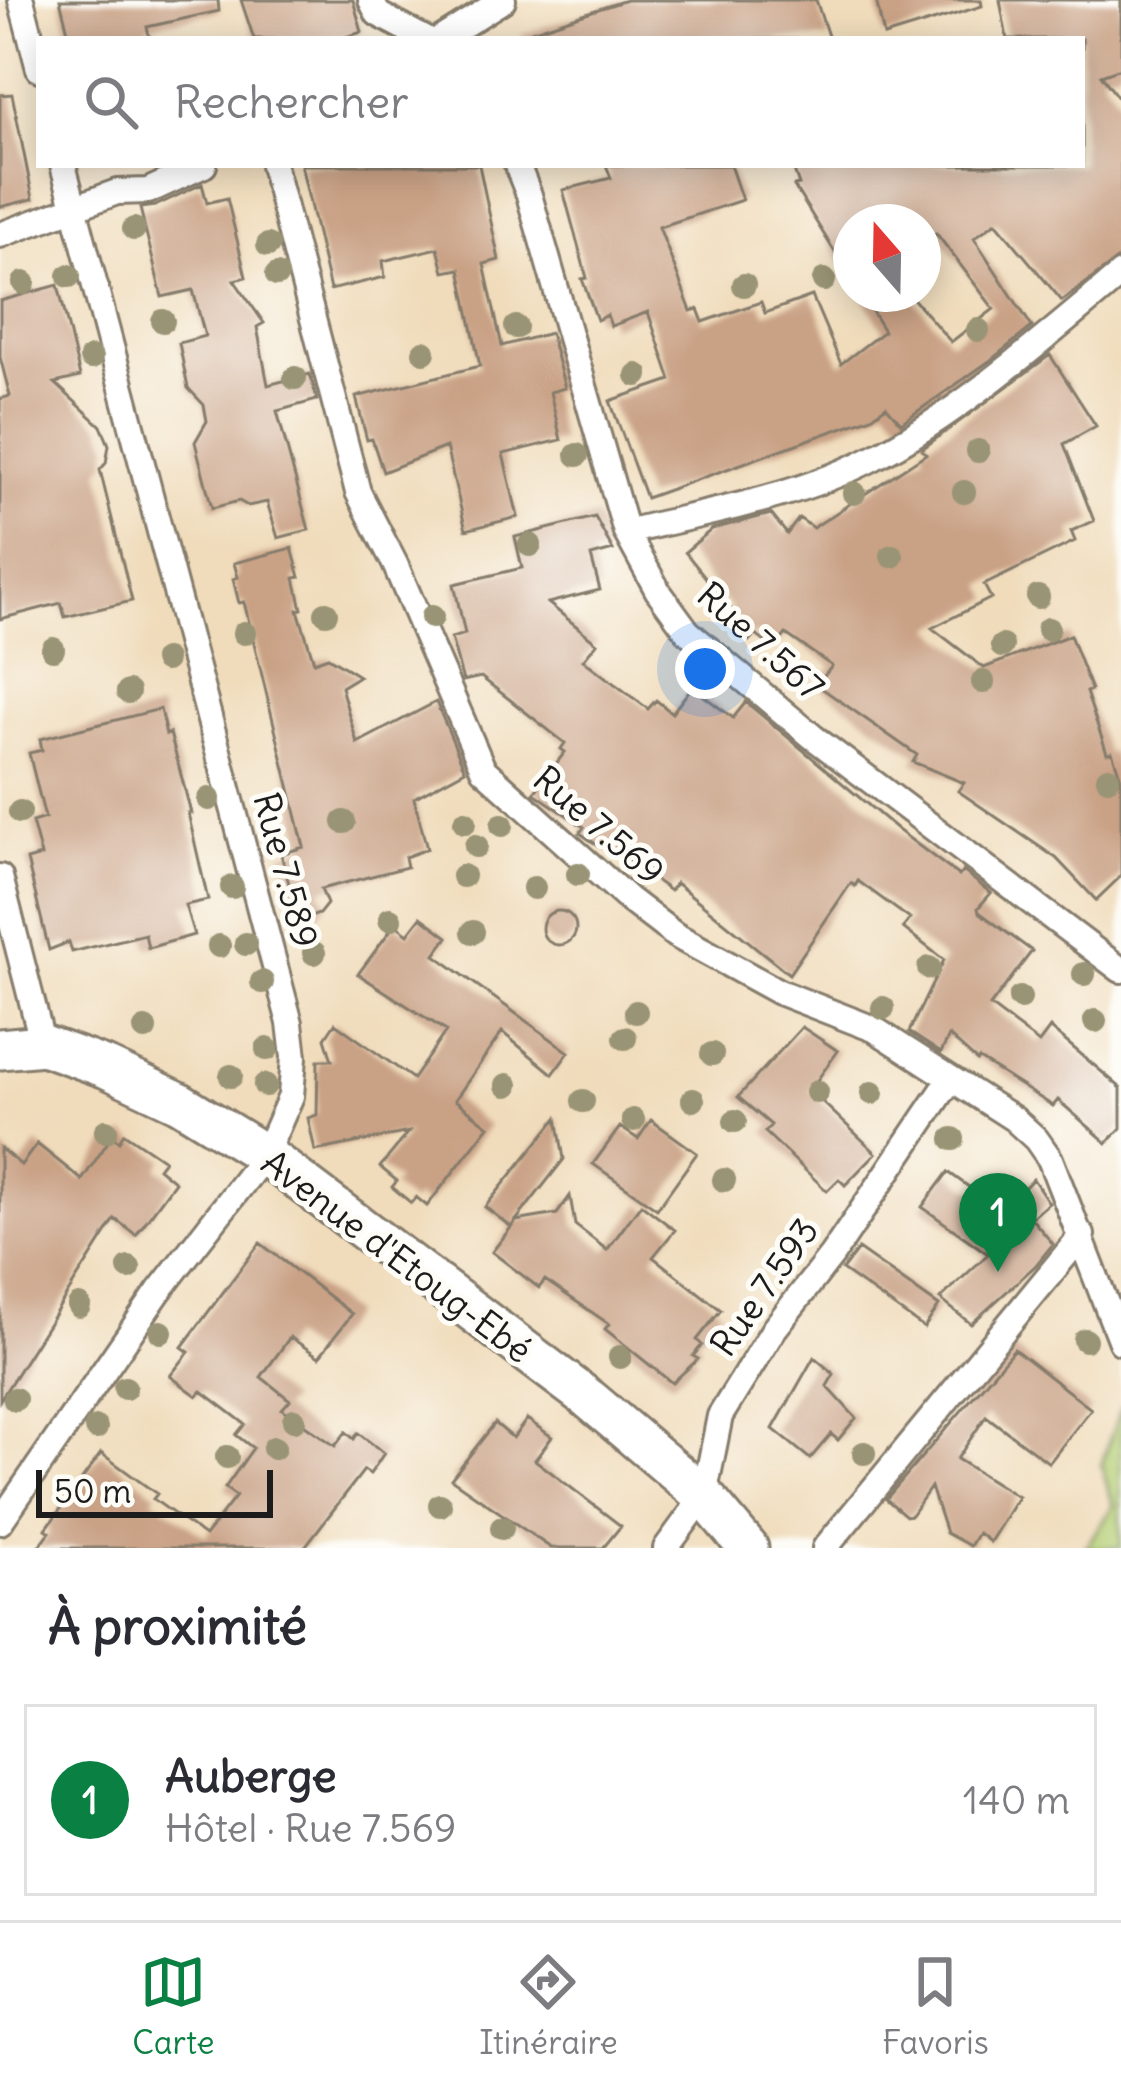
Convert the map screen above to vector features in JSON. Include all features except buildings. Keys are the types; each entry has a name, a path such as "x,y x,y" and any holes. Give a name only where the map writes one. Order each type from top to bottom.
{"main road":[{"name":"Avenue d'Etoug-Ebé","path":"0,1049 43,1045 107,1068 178,1102 265,1156 589,1399 704,1496 748,1548"}],"street":[{"path":"21,0 36,58"},
{"path":"371,0 378,14 418,36"},
{"path":"445,36 503,0"},
{"name":"Rue 7.589","path":"0,1522 159,1291 265,1156 291,1096 294,1058 290,1023 64,168"},
{"path":"0,235 117,192 148,191 198,168"},
{"name":"Rue 7.569","path":"274,168 358,492 395,564 483,769 675,935 778,992 874,1029 1013,1119 1036,1139 1050,1159 1082,1235 1121,1342"},
{"name":"Rue 7.567","path":"518,168 626,532 658,591 688,632 813,737 1121,970"},
{"path":"626,532 781,494 871,459 990,382 1121,274"},
{"path":"0,878 43,1045"},
{"name":"Rue 7.593","path":"666,1548 704,1496 720,1416 774,1329 832,1255 950,1080"},
{"path":"825,1548 1082,1235"}],"green space":[{"path":"1121,1406 1121,1548 1085,1548 1114,1506 1101,1466"}],"place":[{"name":"Auberge","path":"998,1272"}]}
